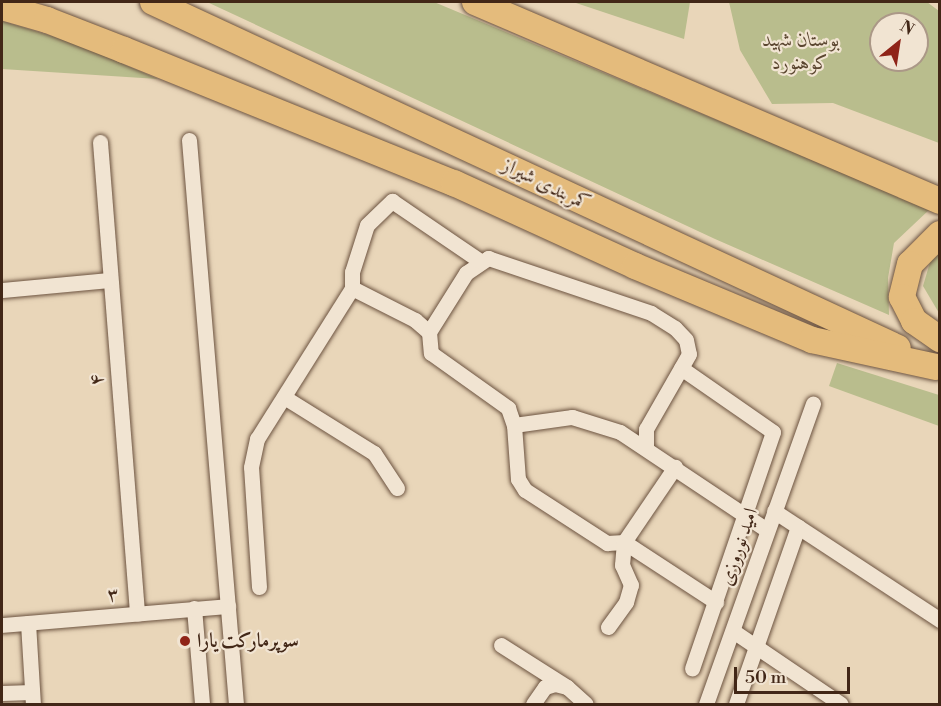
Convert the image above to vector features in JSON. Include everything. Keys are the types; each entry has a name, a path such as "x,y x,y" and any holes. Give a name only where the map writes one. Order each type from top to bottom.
{"highway":[{"name":"کمربندی شیراز","path":"153,2 938,367"},
{"path":"475,2 939,201"},
{"path":"510,2 562,39"},
{"path":"2,8 80,32 454,183 635,266 812,340 938,367"},
{"path":"939,234 910,264 902,297 914,321 939,339"}],"street":[{"path":"189,140 236,705"},
{"name":"۴","path":"100,142 136,614"},
{"path":"259,587 251,467 257,439 352,288 352,272 367,225 392,201 480,261"},
{"path":"646,448 646,429 689,354 686,340 651,313 512,264 488,258 480,261 466,273 429,332 431,353 508,408 514,425 518,479 525,490 607,543 624,542 716,602"},
{"path":"2,290 110,280"},
{"path":"352,288 415,320 429,332"},
{"path":"681,368 773,432 692,668"},
{"path":"284,397 374,453 397,488"},
{"name":"امید نوروزی","path":"706,705 813,403"},
{"path":"514,425 572,417 620,432 767,530"},
{"path":"608,627 626,602 631,585 622,565 624,542 675,467"},
{"path":"774,511 939,620"},
{"path":"736,705 798,527"},
{"name":"۳","path":"2,625 228,606"},
{"path":"194,608 202,705"},
{"path":"2,693 33,699 28,623"},
{"path":"733,631 834,703"},
{"path":"501,645 567,687 586,705"},
{"path":"533,705 545,687 555,684 567,687"}],"green space":[{"path":"207,2 434,2 930,209 894,243 888,278 889,315 715,239"},
{"path":"573,2 690,2 684,39"},
{"name":"بوستان شهید کوهنورد","path":"729,2 927,2 939,11 939,143 833,103 772,104 740,50"},
{"path":"2,21 72,42 158,79 2,69"},
{"path":"939,250 939,313 923,286 931,259"},
{"path":"837,363 939,395 939,426 829,386"}],"place":[{"name":"سوپرمارکت یارا","path":"185,641"}]}
